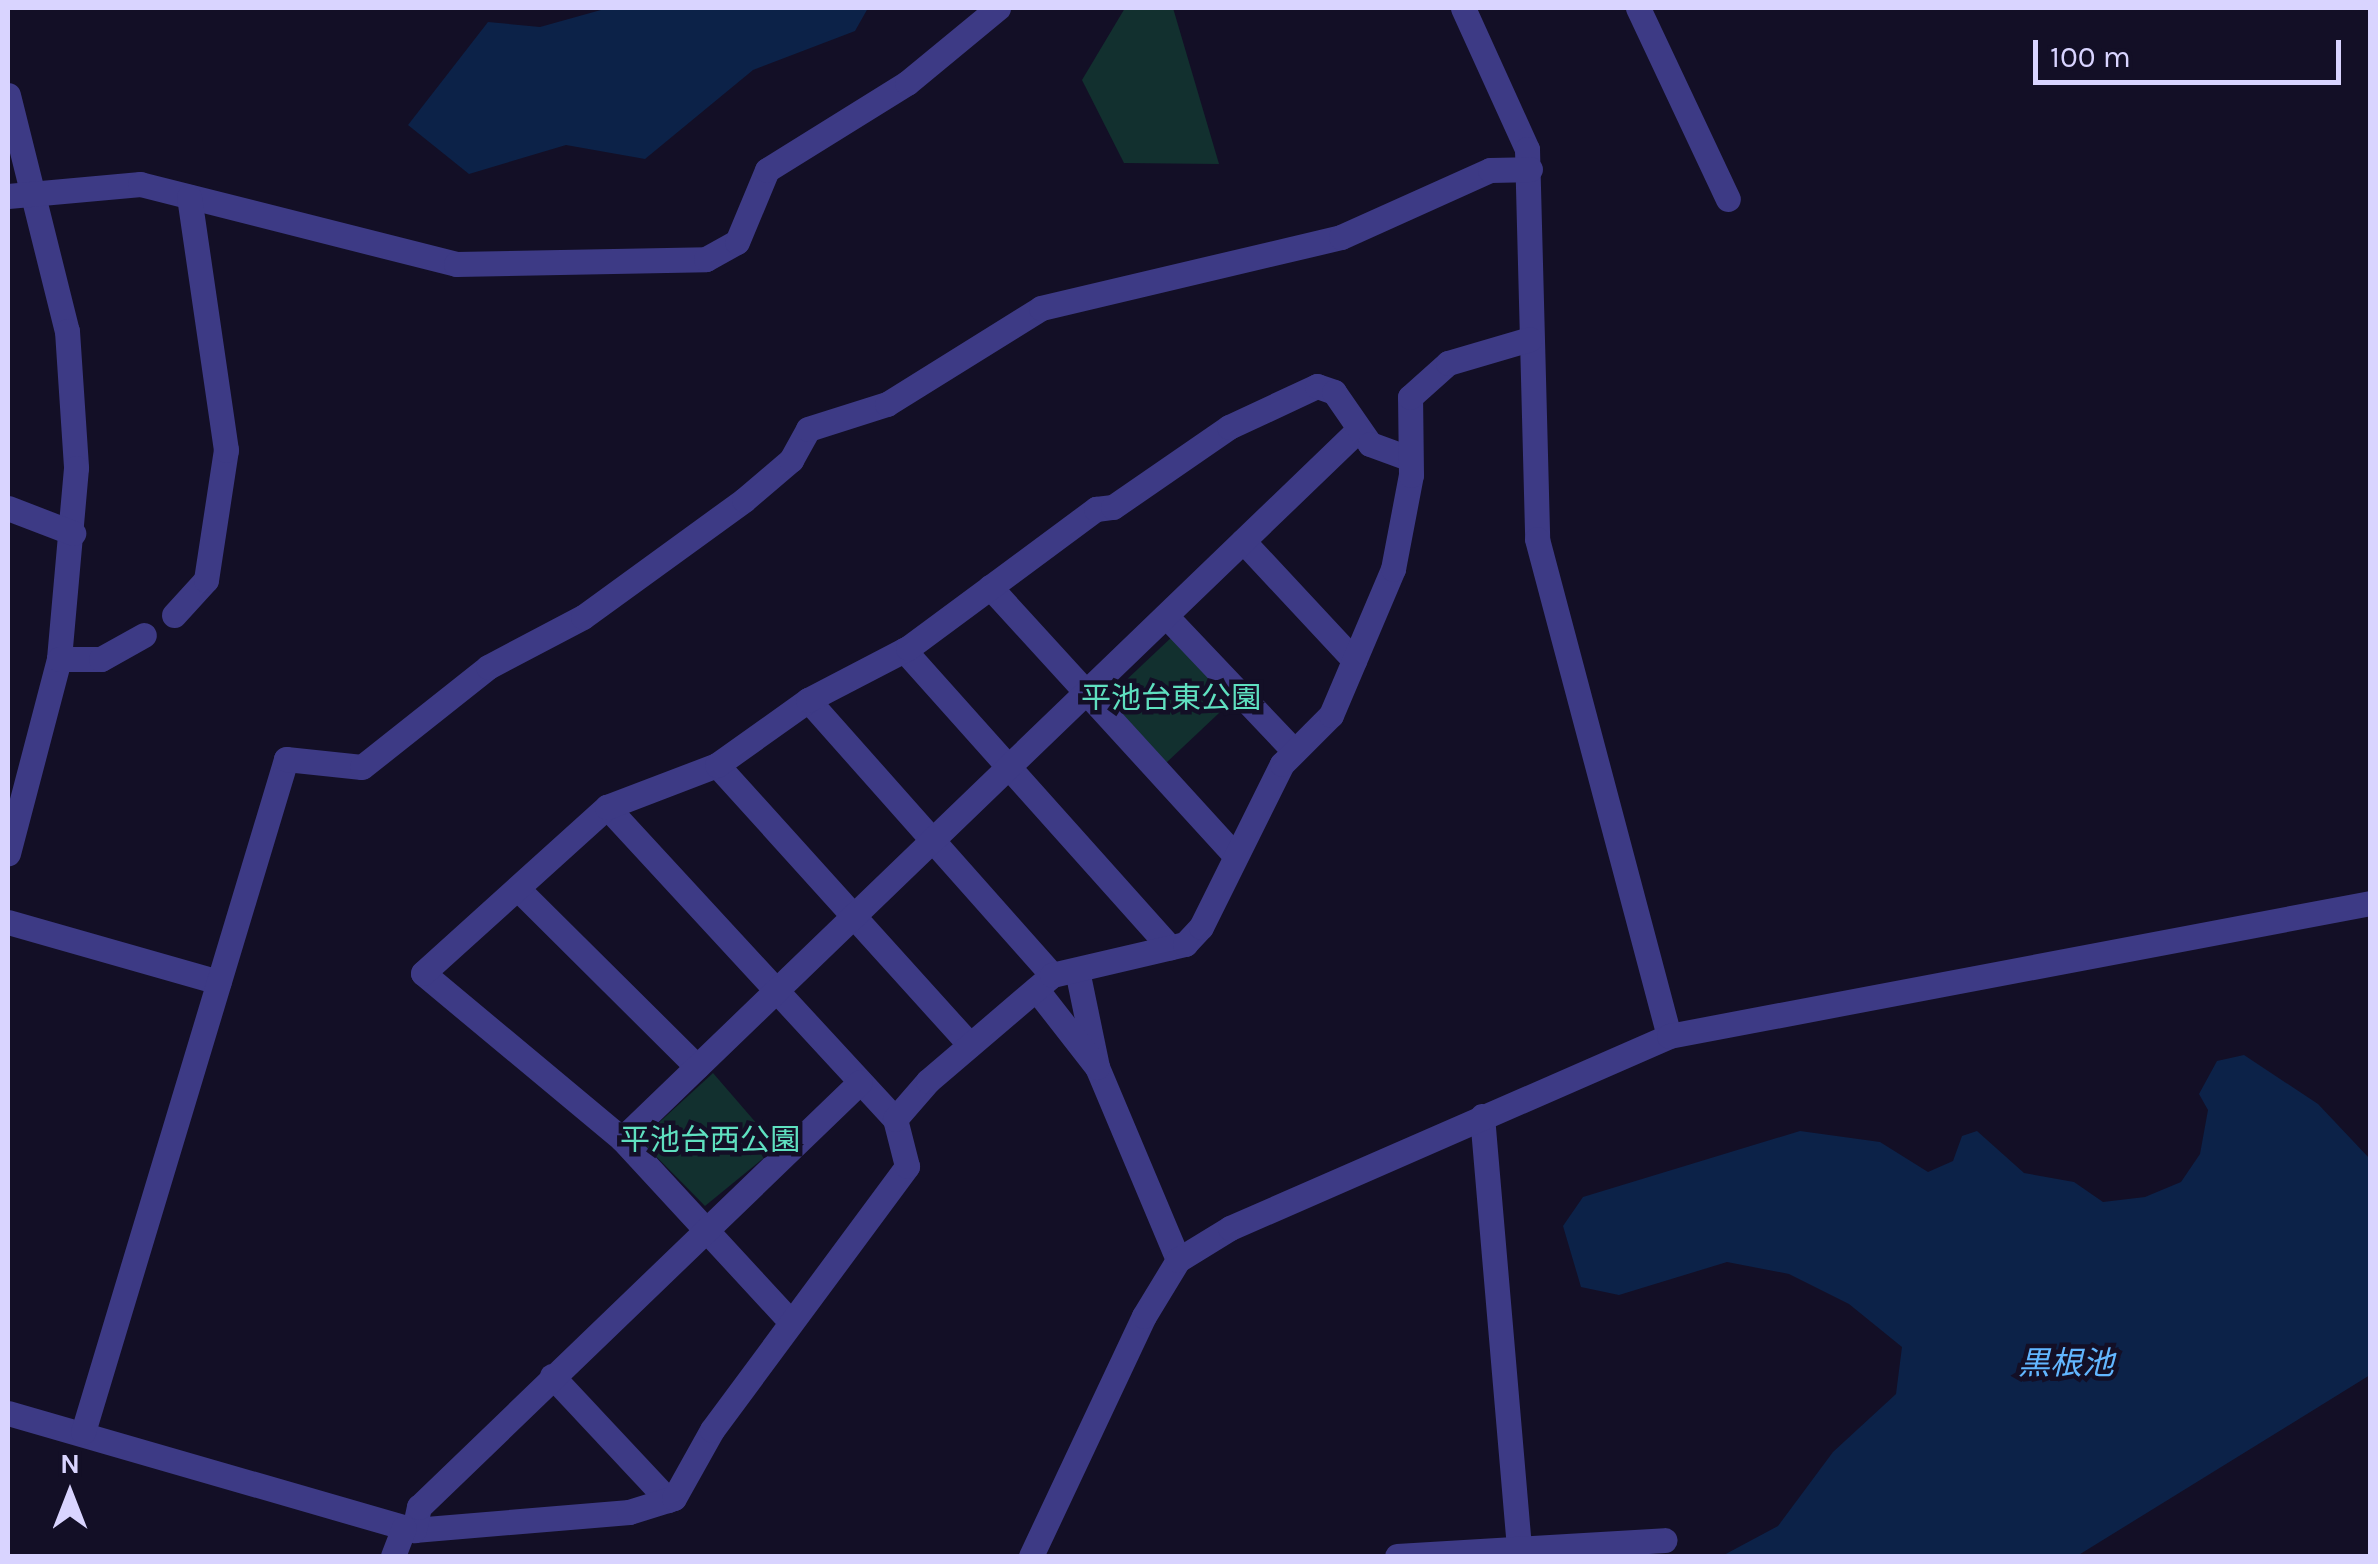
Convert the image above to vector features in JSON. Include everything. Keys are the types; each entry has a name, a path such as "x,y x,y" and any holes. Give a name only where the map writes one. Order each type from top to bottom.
{"street":[{"path":"8,196 120,183 189,196 456,264 706,259 737,242 768,170 907,83 998,8"},
{"path":"1463,8 1530,169 1530,339 1537,539 1669,1036"},
{"path":"1638,8 1728,199"},
{"path":"8,96 36,191 67,331 72,533 59,659 8,853"},
{"path":"83,1432 286,759 362,768 488,667 583,617 744,500 791,460 808,428 887,404 1042,308 1341,237 1490,170 1530,169"},
{"path":"174,615 206,580 226,450 189,196"},
{"path":"895,1119 970,1045 1044,982 1170,947 1201,927 1233,853 1294,751 1331,714 1393,569 1416,390 1448,363 1530,339"},
{"path":"790,1321 622,1139 424,973 607,808 717,765 808,700 904,650 1096,509 1317,386 1334,392 1358,430 1408,458"},
{"path":"622,1139 1358,430"},
{"path":"8,508 72,533"},
{"path":"1243,541 1354,660"},
{"path":"990,586 1233,853"},
{"path":"1166,616 1294,751"},
{"path":"59,659 101,659 144,635"},
{"path":"904,650 1170,947"},
{"path":"808,700 933,839 1044,982 1097,1067 1178,1260"},
{"path":"717,765 970,1045"},
{"path":"8,1413 409,1529 630,1512 668,1500 790,1321 906,1166 895,1119 607,808"},
{"path":"518,889 696,1067"},
{"path":"1030,1556 1178,1260 1482,1116 1669,1036 2370,902"},
{"path":"8,922 220,982"},
{"path":"1078,975 1097,1067"},
{"path":"393,1556 419,1507 703,1228 860,1082"},
{"path":"1482,1116 1519,1548"},
{"path":"552,1376 668,1500"},
{"path":"1397,1556 1665,1540"}],"green space":[{"path":"1125,8 1173,8 1219,164 1124,163 1082,80"},
{"name":"平池台東公園","path":"1174,635 1235,698 1166,763 1105,700"},
{"name":"平池台西公園","path":"713,1073 777,1147 705,1206 640,1140"}],"water":[{"path":"608,8 868,8 855,31 753,70 645,159 566,145 469,174 408,125 488,22 540,27"},
{"name":"黒根池","path":"2244,1055 2318,1104 2370,1159 2370,1375 2077,1556 1722,1556 1778,1526 1833,1452 1896,1394 1902,1347 1849,1304 1789,1274 1727,1262 1619,1295 1581,1287 1563,1226 1583,1197 1800,1131 1880,1142 1928,1172 1953,1161 1962,1136 1977,1131 2024,1173 2074,1182 2103,1202 2145,1197 2181,1182 2200,1154 2208,1110 2199,1094 2217,1061"}]}
